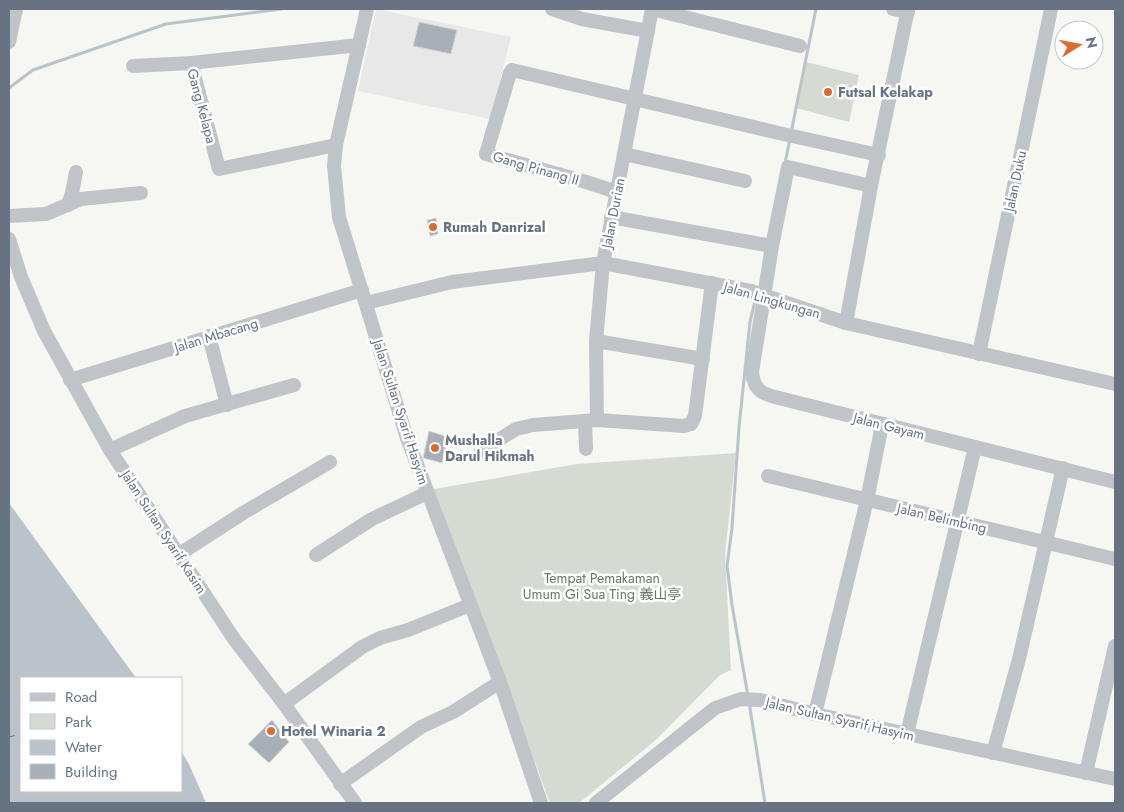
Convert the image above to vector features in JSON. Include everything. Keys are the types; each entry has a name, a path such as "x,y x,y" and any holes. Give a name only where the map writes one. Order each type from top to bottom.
{"street":[{"path":"9,42 16,9"},
{"name":"Jalan Sultan Syarif Hasyim","path":"367,9 336,145 334,166 339,217 407,438 500,682 541,803"},
{"path":"552,9 582,19 648,31"},
{"path":"652,9 800,46"},
{"name":"Jalan Durian","path":"586,449 591,421 603,263 636,100 652,9"},
{"path":"846,322 871,186 908,10 893,9"},
{"name":"Jalan Duku","path":"979,354 1051,9"},
{"name":"Gang Kelapa","path":"336,145 219,170 191,63 359,45"},
{"path":"133,66 191,63"},
{"name":"Gang Pinang II","path":"617,192 486,154 503,93 512,70 636,100"},
{"path":"636,100 879,155"},
{"path":"624,154 745,181"},
{"name":"Jalan Gayam","path":"871,186 788,167 772,246 757,294 752,372 756,388 762,394 769,396 1115,482"},
{"path":"68,205 76,172"},
{"path":"9,216 46,214 81,199 141,193"},
{"path":"611,217 772,246"},
{"name":"Jalan Sultan Syarif Kasim","path":"9,239 20,276 44,331 110,450 234,639 284,704 355,803"},
{"name":"Jalan Lingkungan","path":"364,297 452,282 603,263 712,283 757,294 846,322 979,354 1115,381"},
{"path":"481,451 516,429 533,425 591,421 688,426 695,416 712,283"},
{"name":"Jalan Mbacang","path":"70,380 209,336 364,297"},
{"path":"209,336 226,406"},
{"path":"596,341 703,358"},
{"path":"110,450 185,416 226,406 294,385"},
{"path":"815,714 867,500 882,425"},
{"path":"907,734 975,447"},
{"path":"178,555 243,513 330,462"},
{"path":"993,753 1019,659 1063,468"},
{"name":"Jalan Belimbing","path":"768,476 1115,559"},
{"path":"316,555 372,519 427,493"},
{"path":"284,704 362,647 380,638 408,630 470,605"},
{"path":"1086,773 1115,646"},
{"path":"340,784 421,726 453,712 500,682"},
{"name":"Jalan Sultan Syarif Hasyim","path":"596,803 715,708 742,699 760,700 815,714 1115,779"}],"shaded area":[{"path":"376,9 511,37 490,119 358,91"}],"green space":[{"name":"Futsal Kelakap","path":"806,62 859,75 849,122 796,108"},
{"name":"Tempat Pemakaman Umum Gi Sua Ting 義山亭","path":"736,453 725,554 731,670 720,675 657,739 579,803 550,803 434,489 577,464"}],"water":[{"path":"9,503 135,677 20,677 20,792 182,792 182,753 206,803 9,803"}],"building":[{"path":"419,22 457,30 451,54 413,46"},
{"name":"Rumah Danrizal","path":"436,218 438,234 430,236 427,220"},
{"name":"Mushalla Darul Hikmah","path":"429,431 448,437 442,463 423,458"},
{"name":"Hotel Winaria 2","path":"272,720 289,742 269,763 248,744"}],"waterway":[{"path":"9,88 33,70 166,24 281,9"},
{"path":"791,133 816,9"},
{"path":"785,163 790,139"},
{"path":"748,696 727,566 750,322 756,296"},
{"path":"749,702 765,803"}],"ferry route":[{"path":"9,737 20,734"}],"place":[{"name":"Futsal Kelakap","path":"828,92"},
{"name":"Rumah Danrizal","path":"433,227"},
{"name":"Mushalla Darul Hikmah","path":"435,448"},
{"name":"Hotel Winaria 2","path":"271,731"}]}
